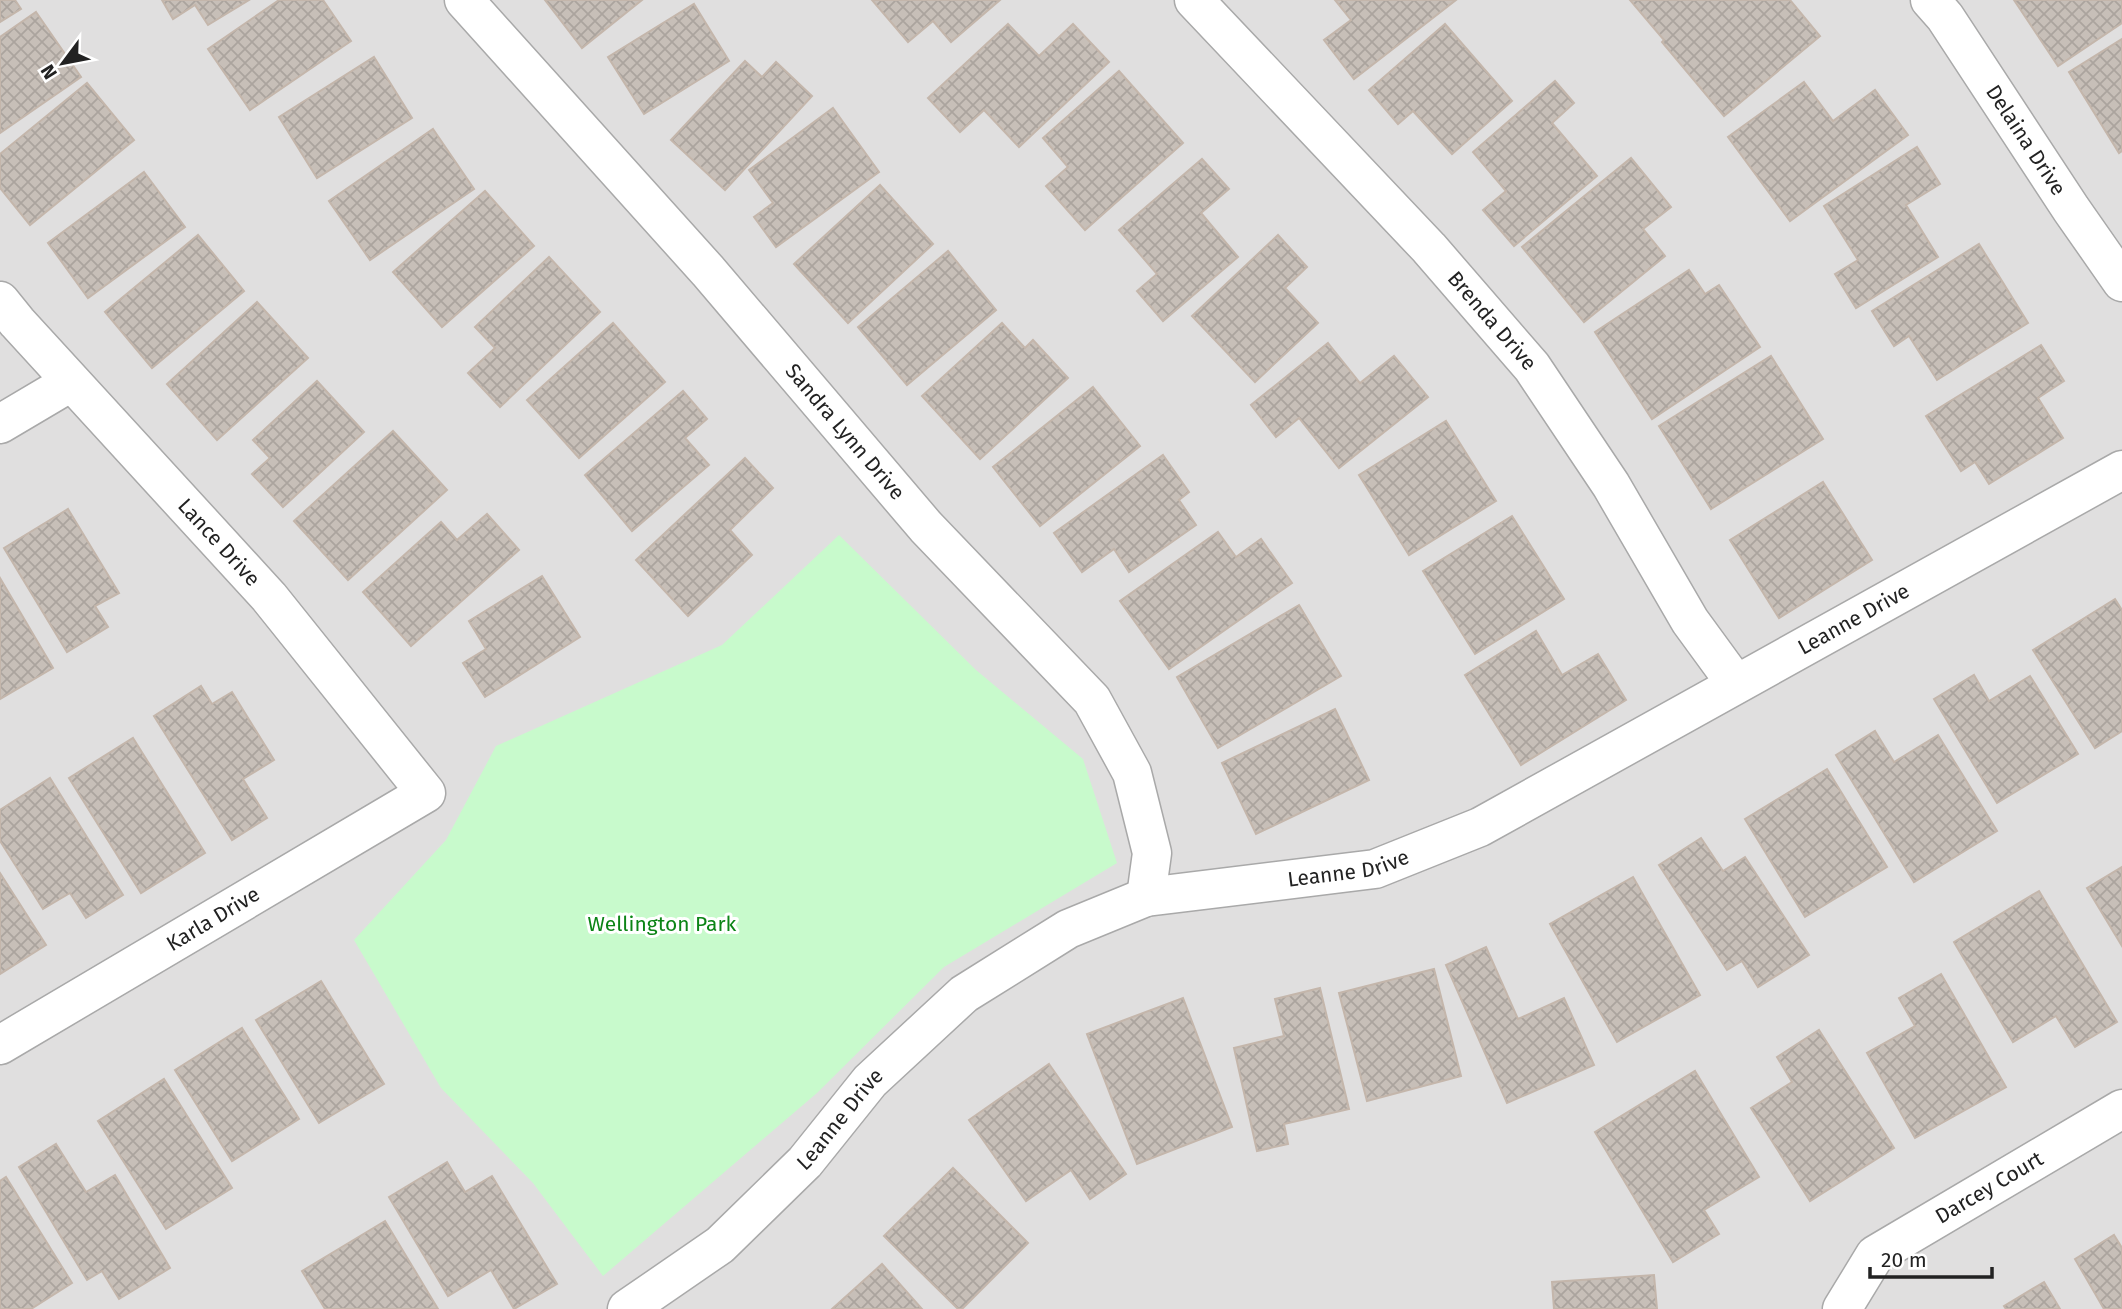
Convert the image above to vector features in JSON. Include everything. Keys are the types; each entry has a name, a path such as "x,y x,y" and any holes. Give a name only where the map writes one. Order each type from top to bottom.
{"street":[{"name":"Sandra Lynn Drive","path":"464,0 708,271 926,527 1092,700 1132,774 1152,853 1146,897"},
{"name":"Brenda Drive","path":"1194,0 1429,248 1532,367 1611,485 1690,621 1736,684"},
{"name":"Delaina Drive","path":"1930,0 1945,17 2122,282"},
{"name":"Lance Drive","path":"0,301 269,597 426,793"},
{"path":"0,424 71,382"},
{"name":"Leanne Drive","path":"627,1309 720,1245 805,1162 870,1081 964,994 1068,929 1146,897 1375,869 1480,827 2122,470"},
{"name":"Karla Drive","path":"0,1045 426,793"},
{"name":"Darcey Court","path":"1842,1309 1875,1255 2122,1109"}],"shaded area":[{"path":"0,0 2122,0 2122,1309 0,1309"}],"green space":[{"name":"Wellington Park","path":"839,535 976,670 1083,759 1117,863 944,967 817,1093 603,1276 533,1183 441,1088 354,940 446,840 496,746 722,645"}],"building":[{"path":"0,0 15,0 21,9 0,22"},
{"path":"162,0 249,0 208,25 195,5 173,19"},
{"path":"279,0 323,0 351,41 250,110 208,49"},
{"path":"545,0 642,0 582,48"},
{"path":"872,0 1000,0 951,42 933,21 908,42"},
{"path":"1335,0 1456,0 1354,79 1324,40 1351,20"},
{"path":"1630,0 1790,0 1820,36 1724,116"},
{"path":"2014,0 2122,0 2122,23 2058,66"},
{"path":"694,4 729,61 644,114 608,57"},
{"path":"36,12 81,77 0,133 0,37"},
{"path":"1008,24 1039,56 1073,24 1109,62 1019,147 984,110 960,132 928,98"},
{"path":"1445,24 1512,101 1452,154 1413,111 1398,124 1369,90"},
{"path":"2122,39 2122,151 2119,153 2069,72"},
{"path":"374,57 412,118 317,178 279,117"},
{"path":"745,61 762,77 776,62 812,96 725,190 671,140"},
{"path":"1119,71 1183,143 1085,230 1046,186 1068,167 1043,138"},
{"path":"1555,81 1574,103 1552,123 1597,176 1514,246 1483,210 1506,191 1473,152"},
{"path":"1804,82 1833,121 1875,90 1908,135 1790,221 1728,137"},
{"path":"87,83 134,140 30,225 0,188 0,154"},
{"path":"833,108 879,172 776,247 754,217 773,203 749,170"},
{"path":"433,129 474,189 370,260 329,201"},
{"path":"1917,147 1940,184 1906,205 1938,257 1856,308 1835,274 1858,260 1824,206"},
{"path":"1631,158 1671,207 1643,229 1665,256 1584,322 1522,247"},
{"path":"1202,159 1229,189 1201,213 1238,257 1163,321 1137,291 1157,274 1119,230"},
{"path":"144,172 185,227 88,298 48,243"},
{"path":"880,185 933,244 848,323 794,264"},
{"path":"485,191 534,246 442,327 393,272"},
{"path":"198,235 244,291 152,368 105,312"},
{"path":"1278,235 1307,267 1285,288 1318,323 1255,382 1192,316"},
{"path":"1979,244 2028,323 1937,380 1909,336 1894,346 1872,311"},
{"path":"948,251 996,310 907,385 858,327"},
{"path":"549,257 600,312 500,407 468,373 495,348 475,327"},
{"path":"1689,270 1705,294 1719,285 1760,347 1652,419 1595,332"},
{"path":"257,302 308,358 217,440 167,384"},
{"path":"613,323 665,382 579,458 527,400"},
{"path":"1002,323 1025,348 1033,340 1068,378 980,459 922,396"},
{"path":"1328,343 1360,383 1394,356 1428,397 1339,468 1299,418 1276,437 1251,405"},
{"path":"2041,345 2064,381 2038,398 2063,438 1989,484 1975,462 1961,471 1926,416"},
{"path":"1771,356 1823,439 1711,509 1659,426"},
{"path":"317,381 364,432 283,507 252,474 270,458 253,440"},
{"path":"1093,387 1140,446 1040,526 993,467"},
{"path":"683,391 707,419 685,438 709,465 632,531 585,475"},
{"path":"1446,421 1496,501 1409,555 1359,475"},
{"path":"393,431 447,490 348,580 294,521"},
{"path":"1163,455 1189,492 1179,500 1196,525 1129,572 1114,549 1082,572 1054,533"},
{"path":"745,458 773,488 730,530 752,555 688,616 636,560"},
{"path":"1823,482 1872,560 1779,618 1730,540"},
{"path":"68,509 119,593 95,606 108,627 67,652 4,548"},
{"path":"487,514 519,550 411,646 363,592 441,522 457,540"},
{"path":"1512,516 1564,599 1475,654 1423,571"},
{"path":"1218,532 1236,557 1261,539 1292,583 1169,669 1120,601"},
{"path":"542,576 580,637 485,697 463,663 486,649 469,621"},
{"path":"0,578 53,668 0,699"},
{"path":"2115,599 2122,610 2122,731 2095,748 2033,650"},
{"path":"1299,605 1341,676 1218,748 1177,677"},
{"path":"1536,631 1562,675 1598,654 1626,700 1521,765 1465,675"},
{"path":"1974,675 1989,701 2030,676 2078,754 1997,803 1934,699"},
{"path":"201,686 212,704 232,692 274,760 243,779 267,818 232,840 154,716"},
{"path":"1335,709 1369,780 1256,834 1222,763"},
{"path":"1875,731 1894,762 1938,735 1997,831 1914,882 1836,755"},
{"path":"133,738 205,853 141,893 69,778"},
{"path":"1827,769 1887,867 1805,917 1745,819"},
{"path":"50,778 123,895 86,918 70,893 43,909 0,841 0,810"},
{"path":"1701,838 1723,871 1745,857 1809,955 1758,987 1742,961 1727,970 1659,865"},
{"path":"2122,867 2122,946 2087,888"},
{"path":"0,873 46,945 0,974"},
{"path":"1633,877 1700,995 1617,1042 1550,924"},
{"path":"2039,891 2117,1022 2075,1047 2056,1016 2013,1042 1954,942"},
{"path":"1486,947 1518,1019 1564,998 1594,1065 1507,1103 1446,965"},
{"path":"1434,969 1461,1076 1367,1101 1339,993"},
{"path":"1941,974 2006,1087 1915,1138 1867,1053 1915,1026 1899,998"},
{"path":"321,981 384,1084 319,1123 256,1020"},
{"path":"1320,988 1349,1109 1284,1124 1288,1144 1257,1151 1234,1048 1284,1036 1275,999"},
{"path":"1183,998 1232,1127 1137,1164 1087,1034"},
{"path":"242,1028 299,1119 232,1161 175,1070"},
{"path":"1819,1030 1894,1148 1810,1201 1751,1108 1792,1082 1777,1057"},
{"path":"1049,1064 1126,1174 1090,1199 1071,1170 1026,1201 969,1120"},
{"path":"1695,1071 1759,1177 1704,1210 1719,1234 1673,1262 1595,1132"},
{"path":"164,1079 232,1188 166,1229 98,1121"},
{"path":"56,1144 86,1192 115,1175 170,1268 119,1299 102,1271 87,1280 19,1167"},
{"path":"447,1162 465,1192 492,1176 557,1284 514,1309 491,1270 448,1296 389,1197"},
{"path":"953,1168 1028,1243 962,1309 958,1309 884,1236"},
{"path":"6,1177 72,1283 31,1309 0,1309 0,1181"},
{"path":"385,1221 438,1309 325,1309 302,1271"},
{"path":"2114,1235 2122,1248 2122,1309 2104,1309 2075,1259"},
{"path":"882,1264 922,1309 832,1309"},
{"path":"1654,1275 1657,1309 1554,1309 1552,1282"},
{"path":"2044,1282 2060,1309 2006,1309 2004,1306"}]}
